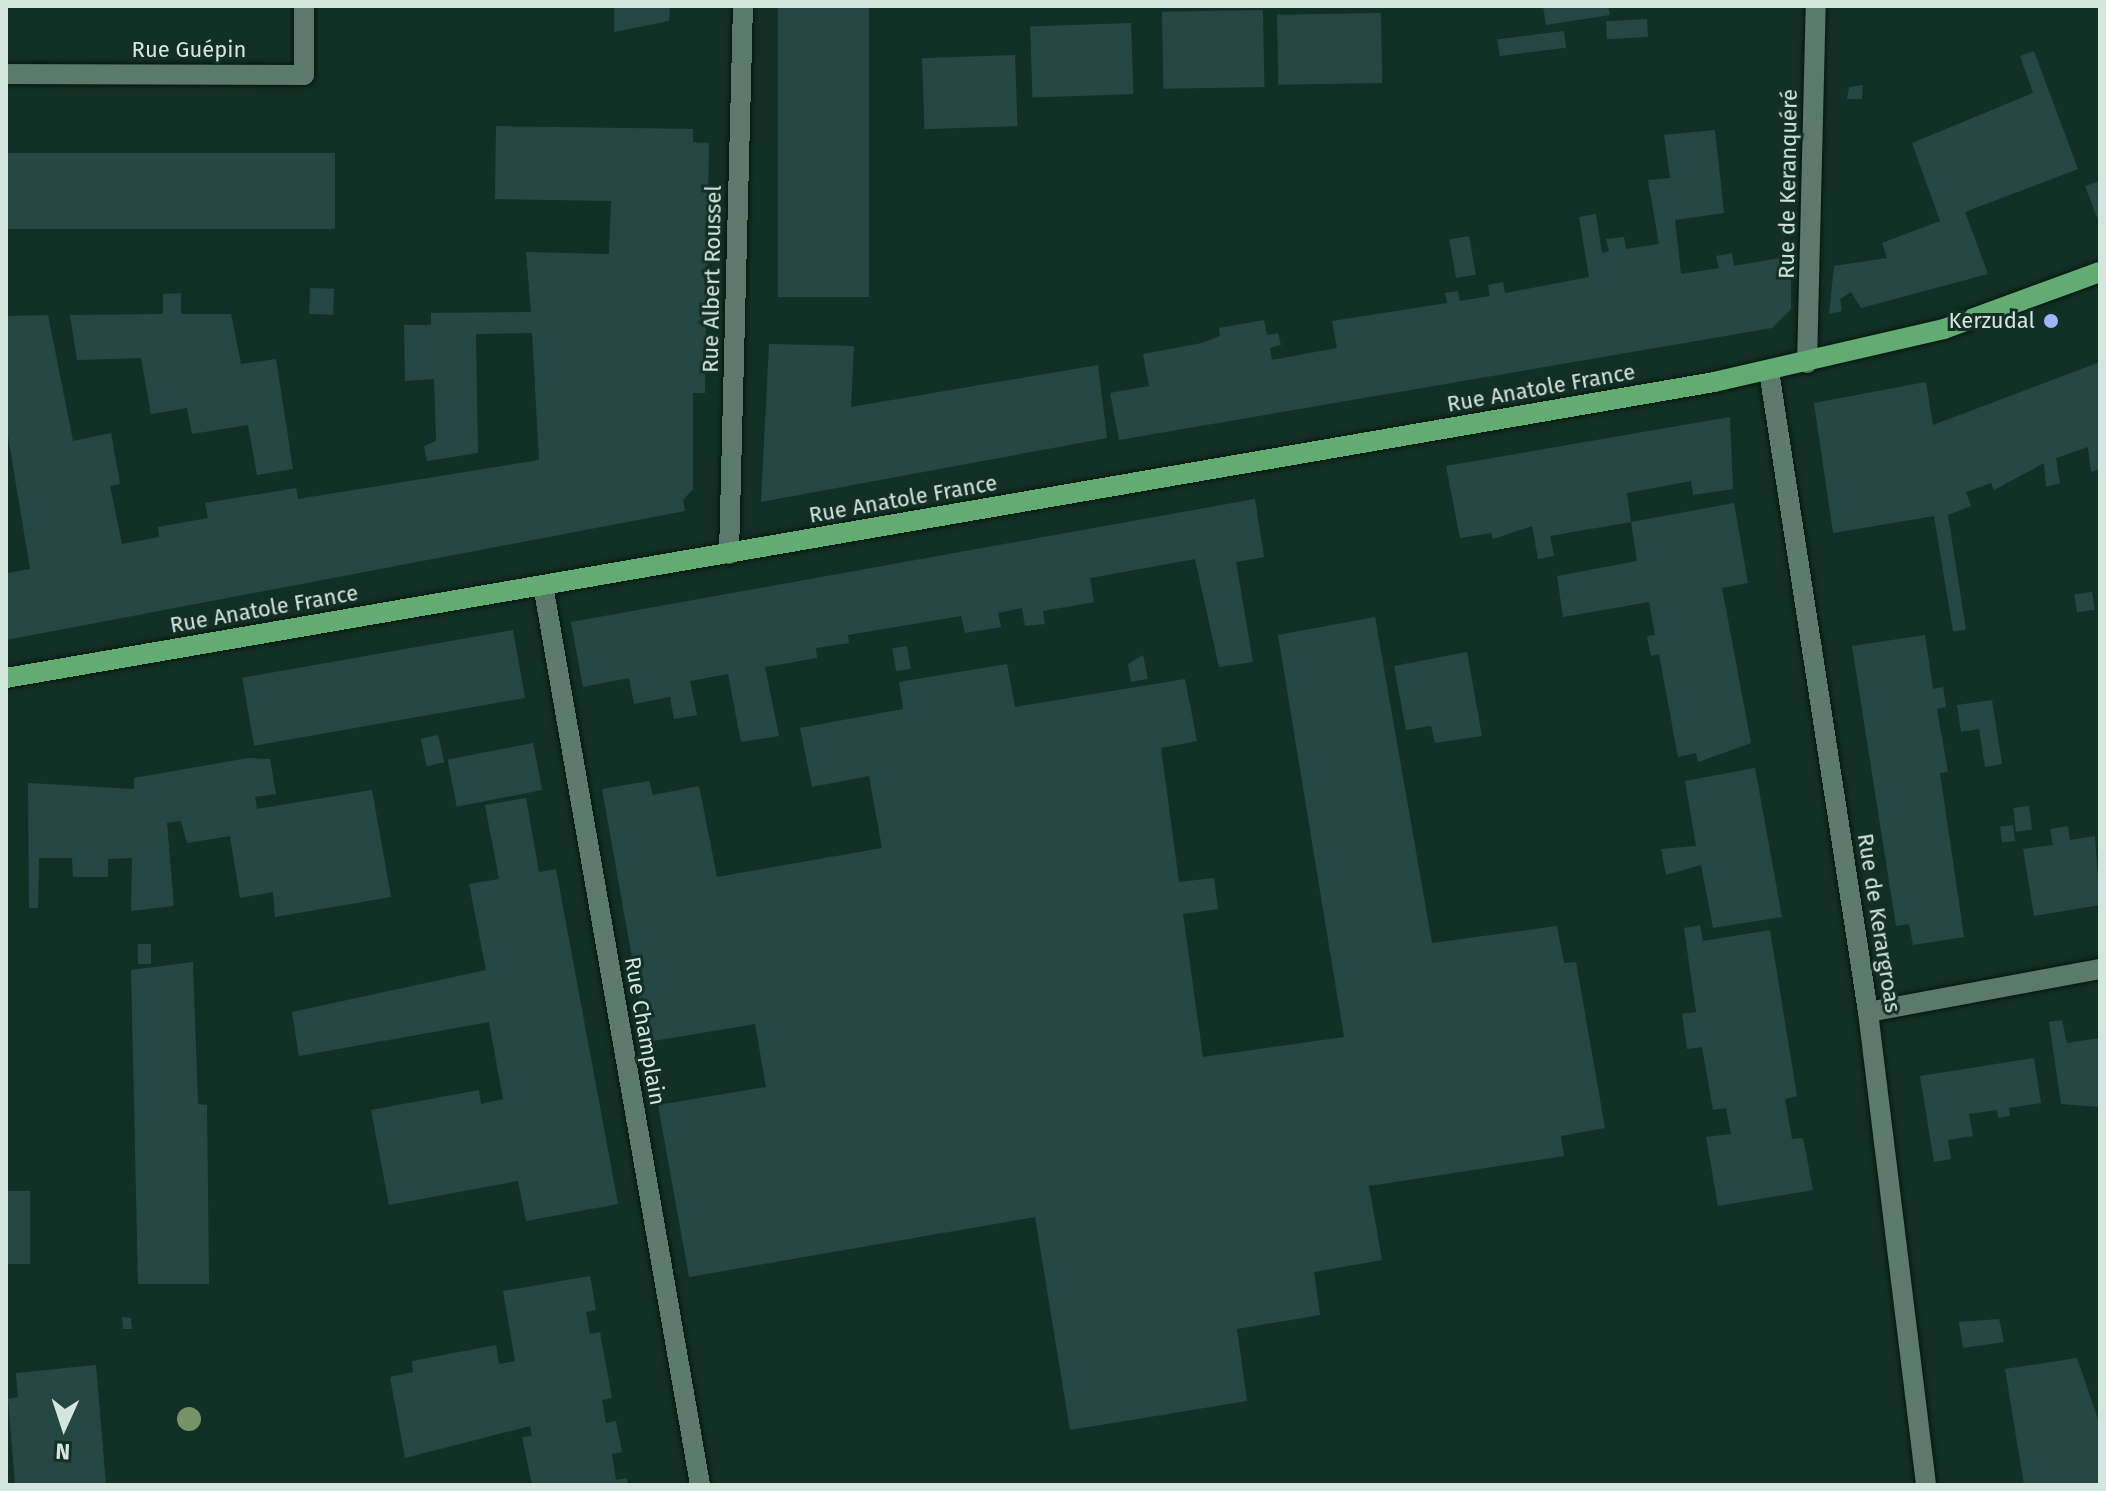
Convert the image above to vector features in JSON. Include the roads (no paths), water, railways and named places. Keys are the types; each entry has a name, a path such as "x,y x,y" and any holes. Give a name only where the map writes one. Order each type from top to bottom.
{"main road":[{"name":"Rue Anatole France","path":"6,678 1769,371 1944,329 2100,272"}],"street":[{"name":"Rue Guépin","path":"6,74 304,75 304,6"},
{"name":"Rue Albert Roussel","path":"729,554 743,6"},
{"name":"Rue de Keranquéré","path":"1807,363 1816,6"},
{"name":"Rue de Kerargroas","path":"1769,371 1868,1012 1926,1485"},
{"name":"Rue Champlain","path":"543,585 700,1485"},
{"path":"1868,1012 2100,969"}],"place":[{"name":"Kerzudal","path":"2051,321"}]}
